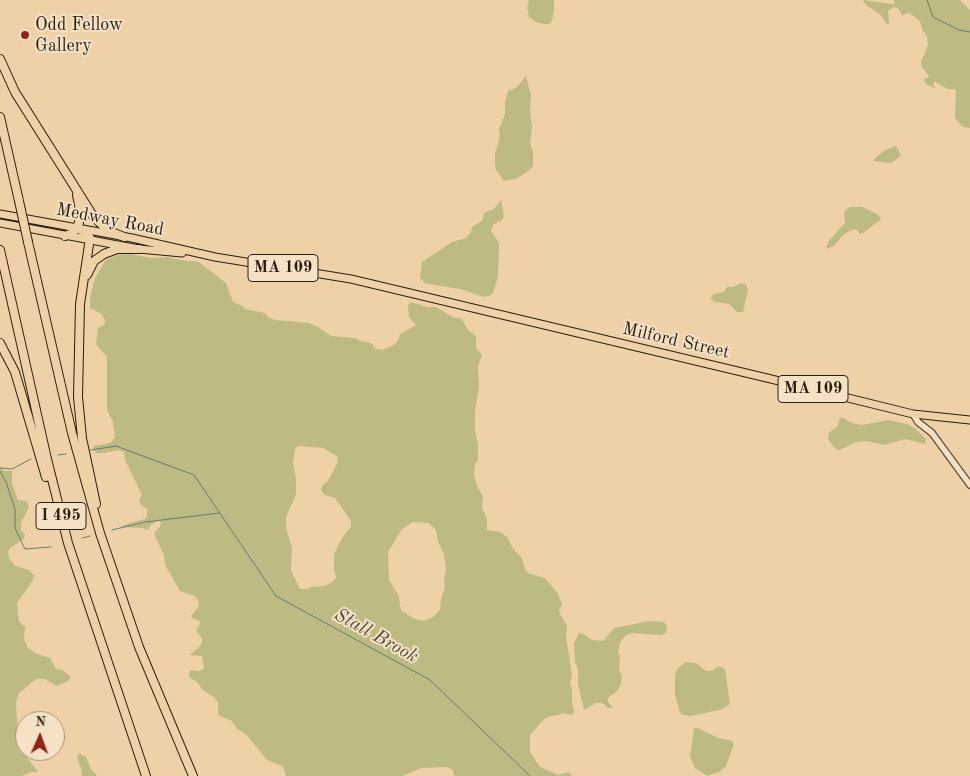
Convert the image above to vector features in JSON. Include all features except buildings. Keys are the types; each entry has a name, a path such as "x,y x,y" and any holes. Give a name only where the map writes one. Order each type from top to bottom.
{"highway":[{"path":"0,59 15,92 99,222 111,231 124,236"},
{"name":"I 495","path":"0,117 72,433 105,550 139,647 193,776"},
{"path":"65,236 73,233 80,221 80,210 72,182"},
{"path":"77,228 86,233 90,240 81,293 78,384 79,416 105,550"},
{"path":"81,293 88,272 101,255 116,250 139,249"},
{"name":"I 495","path":"0,250 68,543 146,776"},
{"path":"0,343 14,372 68,543"}],"main road":[{"name":"Medway Road","path":"0,214 124,236 215,257"},
{"name":"Medway Road","path":"0,224 139,249 215,257 375,284"},
{"name":"Milford Street","path":"375,284 913,414 970,420"}],"street":[{"path":"913,414 918,422 932,433 970,485"}],"shaded area":[{"path":"529,0 554,0 552,21 549,24 536,22 529,17 527,8"},
{"path":"863,0 892,4 895,3 894,0 960,0 970,10 970,128 963,127 955,118 955,89 948,89 935,82 933,83 934,88 926,84 924,80 929,76 922,67 921,62 928,45 927,37 920,21 909,13 902,15 898,8 894,7 888,11 889,24 886,24 881,15 866,5"},
{"path":"526,76 531,95 532,127 530,144 533,152 533,166 516,179 504,181 496,170 495,165 495,153 500,137 499,129 505,114 508,91 516,88"},
{"path":"896,146 901,155 897,159 891,163 874,161 885,150"},
{"path":"501,200 504,216 502,220 493,225 491,231 499,243 498,277 493,293 484,297 460,289 424,283 420,278 422,262 452,242 466,238 471,232 472,227 483,220 484,213 494,209"},
{"path":"850,207 862,207 881,218 863,233 860,234 856,229 849,231 834,246 826,249 828,242 845,223 844,212"},
{"path":"130,254 152,258 167,257 199,262 226,283 232,300 245,309 265,313 269,318 277,320 308,323 331,336 354,338 371,343 376,349 382,350 394,345 400,334 416,325 409,317 408,305 411,302 427,307 436,307 454,318 461,318 468,330 476,336 476,348 482,355 478,366 479,386 475,411 478,460 475,464 474,475 483,497 482,508 487,519 487,530 500,532 507,537 514,550 521,557 526,571 545,578 558,594 562,604 559,610 560,614 567,626 566,636 572,675 570,683 574,712 572,715 562,713 543,720 530,735 530,752 540,767 559,775 569,772 572,776 454,776 453,770 447,767 422,768 402,776 286,776 283,766 267,760 246,734 237,729 232,721 218,715 218,703 215,698 189,677 190,670 200,671 204,668 202,656 189,655 202,643 202,639 196,630 200,621 191,616 199,606 198,600 195,596 180,591 165,565 164,555 155,536 155,532 160,527 161,522 158,521 151,525 148,530 119,527 147,517 147,509 140,504 139,500 142,495 125,460 124,452 118,450 96,453 93,449 94,446 110,443 115,438 113,422 107,410 107,357 96,344 98,328 104,325 105,321 102,314 90,308 90,297 95,278 105,261 117,255","holes":["298,446 323,448 337,456 338,462 321,490 325,495 335,498 351,521 351,527 342,538 334,554 336,578 324,586 307,589 300,589 291,570 292,548 286,527 286,517 296,494 296,478 293,463 295,449","413,522 429,523 436,530 438,542 444,554 446,569 445,587 440,610 433,617 424,621 415,619 402,611 399,596 389,580 388,552 402,529"]},
{"path":"741,283 745,284 748,289 743,312 737,312 729,304 715,302 710,298 714,294 724,292 727,287 733,287"},
{"path":"842,417 852,423 862,425 888,420 907,424 915,428 926,439 925,444 905,439 885,445 866,441 856,442 837,450 828,439 829,433 838,426 839,420"},
{"path":"0,467 4,471 12,471 12,484 18,500 27,501 29,507 21,523 21,530 25,534 24,539 10,548 8,552 9,558 15,566 29,570 34,575 33,580 17,603 19,621 25,627 24,639 28,648 37,654 50,658 56,669 62,670 71,677 68,681 57,686 45,679 36,679 19,693 15,711 15,761 30,761 38,772 22,776 0,776"},
{"path":"649,621 664,622 667,626 666,633 662,635 631,633 625,636 620,643 618,652 620,656 619,670 622,676 621,684 617,691 608,698 608,702 613,708 608,708 602,703 596,703 584,710 578,684 578,669 575,663 574,643 579,633 592,640 603,641 614,628"},
{"path":"686,662 696,663 706,671 712,671 719,666 725,669 730,704 723,709 691,716 683,715 680,712 675,695 675,674 679,667"},
{"path":"694,728 698,728 718,738 732,741 734,744 726,766 719,772 707,776 695,768 690,757"},
{"path":"79,753 86,757 91,769 97,776 82,776 77,757"}],"waterway":[{"path":"927,0 933,17 959,30 970,32"},
{"name":"Stall Brook","path":"91,450 116,446 194,475 276,596 430,680 530,776"},
{"name":"Stall Brook","path":"58,455 66,454"},
{"name":"Stall Brook","path":"0,468 12,469 31,459"},
{"name":"Stall Brook","path":"0,471 6,482 15,509 15,528 25,549 51,547"},
{"name":"Stall Brook","path":"112,530 145,522 220,513"},
{"name":"Stall Brook","path":"82,538 90,536"}],"place":[{"name":"Odd Fellow Gallery","path":"25,35"}]}
